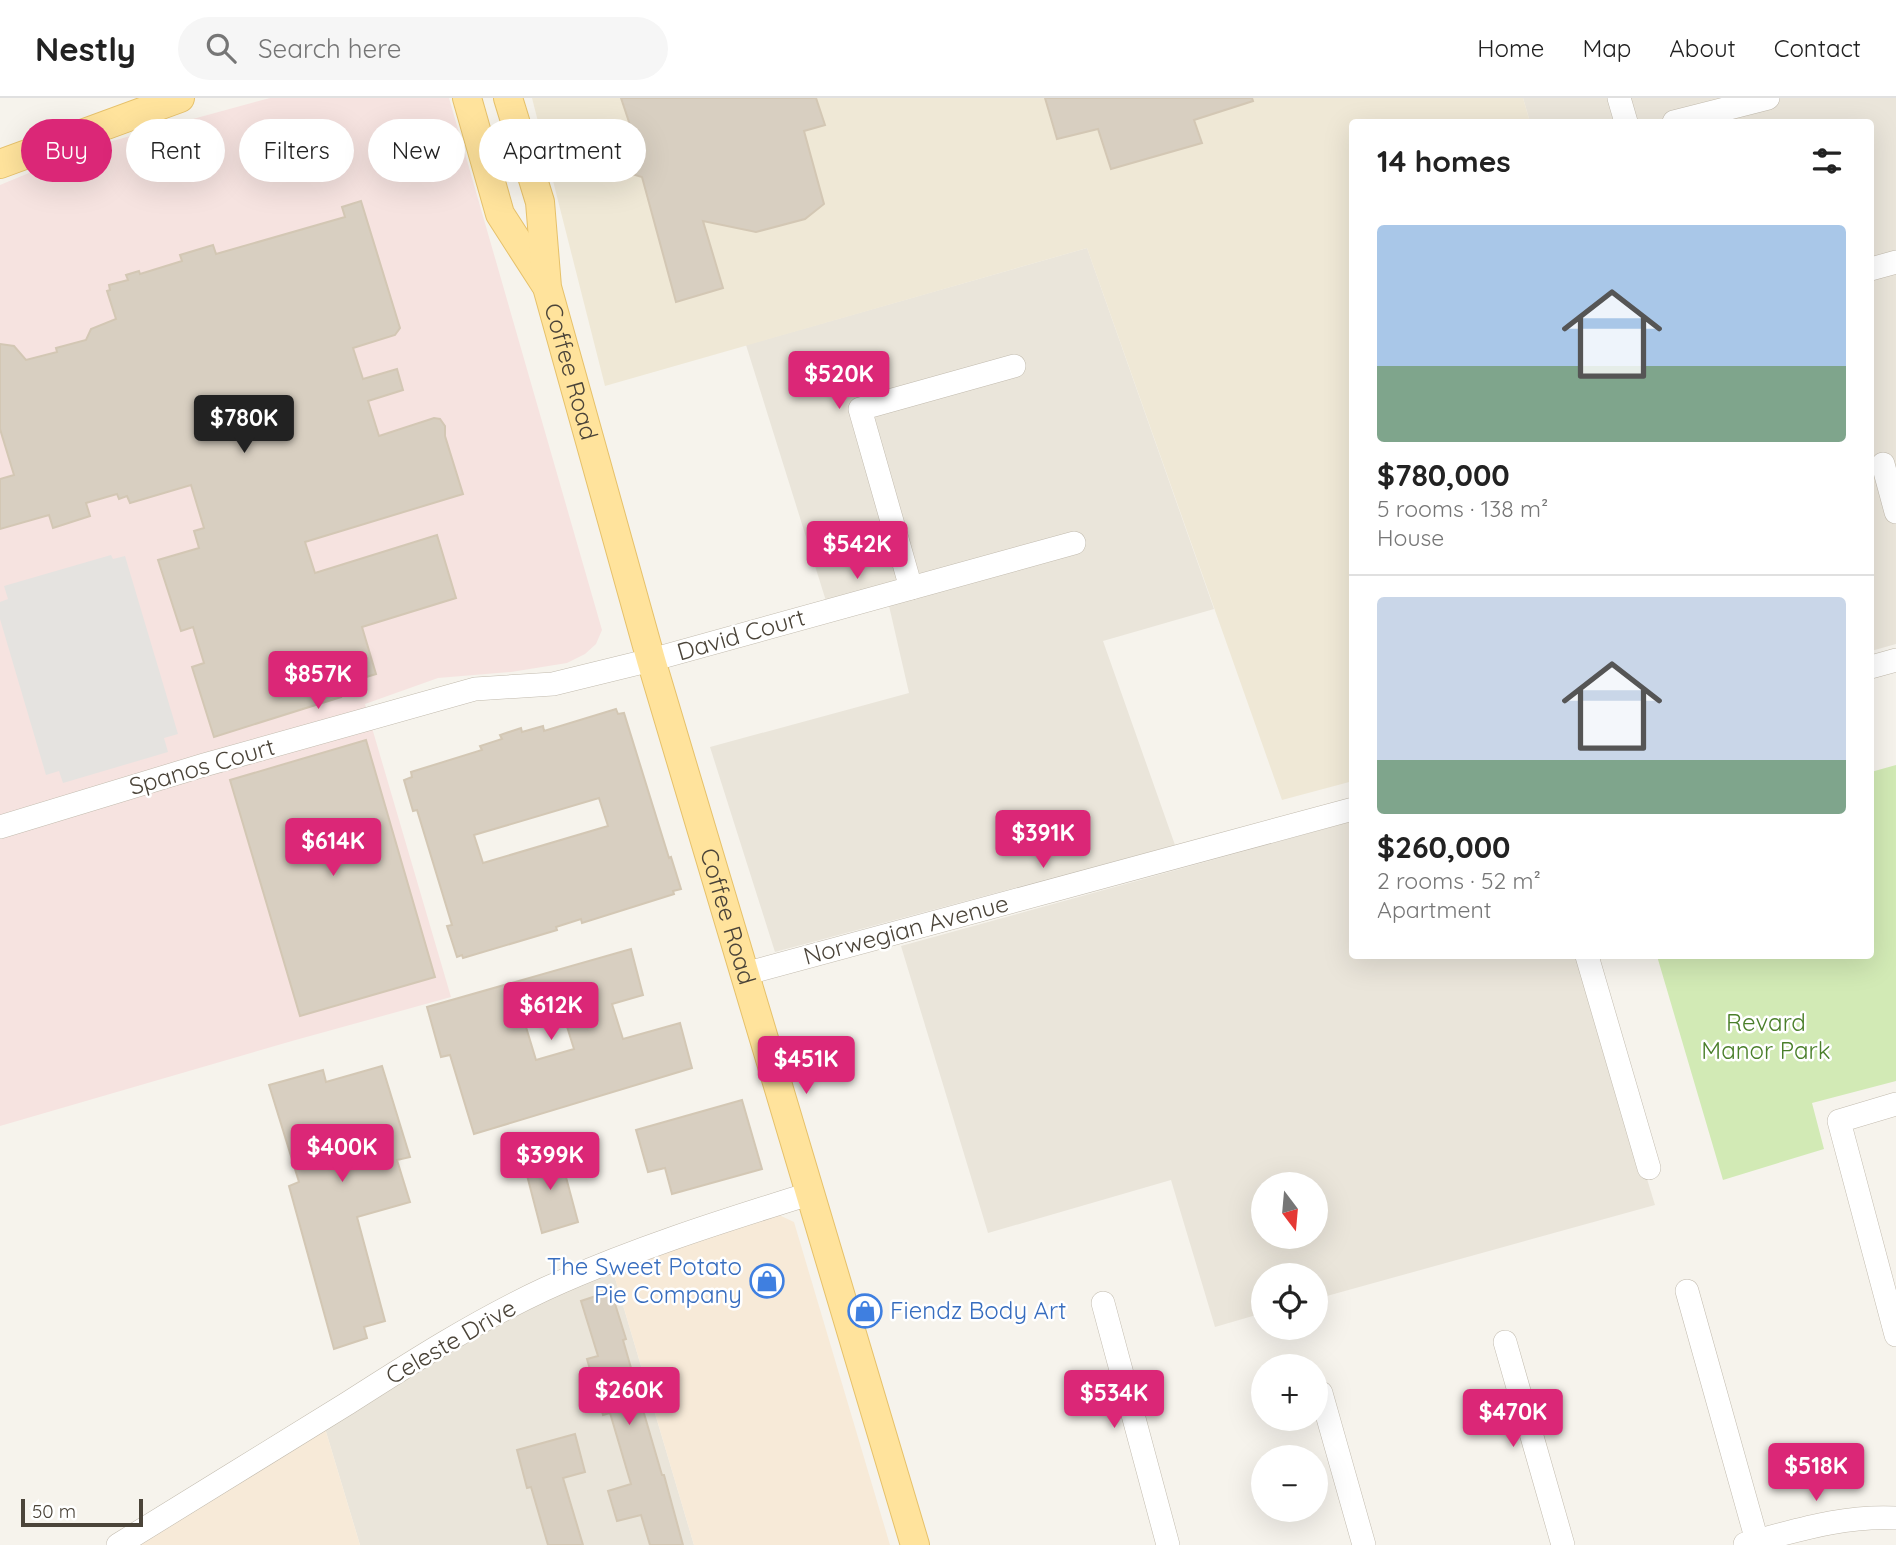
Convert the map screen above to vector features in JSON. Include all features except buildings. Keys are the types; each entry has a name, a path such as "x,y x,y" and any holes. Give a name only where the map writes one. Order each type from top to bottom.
{"main road":[{"path":"0,164 180,98"},
{"name":"Coffee Road","path":"467,98 500,214 547,287"},
{"name":"Coffee Road","path":"510,101 540,202 547,287 651,660 915,1545"}],"street":[{"path":"1619,98 1625,119"},
{"path":"1686,119 1768,98"},
{"path":"1874,268 1896,262"},
{"path":"911,588 860,409 1014,366"},
{"path":"1883,464 1896,512"},
{"name":"David Court","path":"651,660 1074,543"},
{"name":"Spanos Court","path":"0,827 204,765 475,689 553,684 651,660"},
{"path":"1874,666 1896,660"},
{"name":"Norwegian Avenue","path":"744,974 1349,810"},
{"path":"1588,959 1649,1168"},
{"path":"1896,1104 1839,1121 1896,1335"},
{"name":"Celeste Drive","path":"118,1545 421,1357 519,1302 646,1247 809,1194"},
{"path":"1687,1291 1750,1543 1843,1519 1870,1516 1896,1518"},
{"path":"1103,1303 1168,1545"},
{"path":"1505,1342 1563,1545"},
{"path":"1328,1418 1364,1545"}],"shaded area":[{"path":"270,98 449,98 455,119 368,119 368,182 465,182 465,154 602,630 596,644 585,654 567,663 511,672 438,678 365,704 451,997 0,1126 0,185 21,176 21,182 112,182 112,141 126,137 126,182 225,182 225,119 193,119"},
{"path":"532,98 1523,98 1529,119 1349,119 1349,782 1282,800 1087,248 605,386 553,182 646,182 646,119 537,119"},
{"path":"1523,98 1896,98 1896,644 1874,650 1874,119 1529,119"},
{"path":"1087,248 1214,609 1103,641 1175,845 775,952 710,747 909,693 884,584 826,601 746,345"},
{"path":"111,555 113,559 125,556 178,734 164,738 168,752 63,783 59,771 46,775 0,619 0,602 8,599 4,586"},
{"path":"1349,822 1349,959 1580,959 1655,1205 1328,1296 1328,1263 1251,1263 1251,1316 1215,1327 1171,1180 988,1233 901,946"},
{"path":"779,1215 794,1222 890,1545 694,1545 612,1268"},
{"path":"612,1268 694,1545 360,1545 324,1425 536,1300"},
{"path":"324,1425 360,1545 131,1545"}],"green space":[{"name":"Revard Manor Park","path":"1896,765 1896,1081 1812,1103 1824,1149 1723,1180 1658,959 1874,959 1874,771"}],"place":[{"name":"The Sweet Potato Pie Company","path":"767,1281"},
{"name":"Fiendz Body Art","path":"865,1311"}]}
